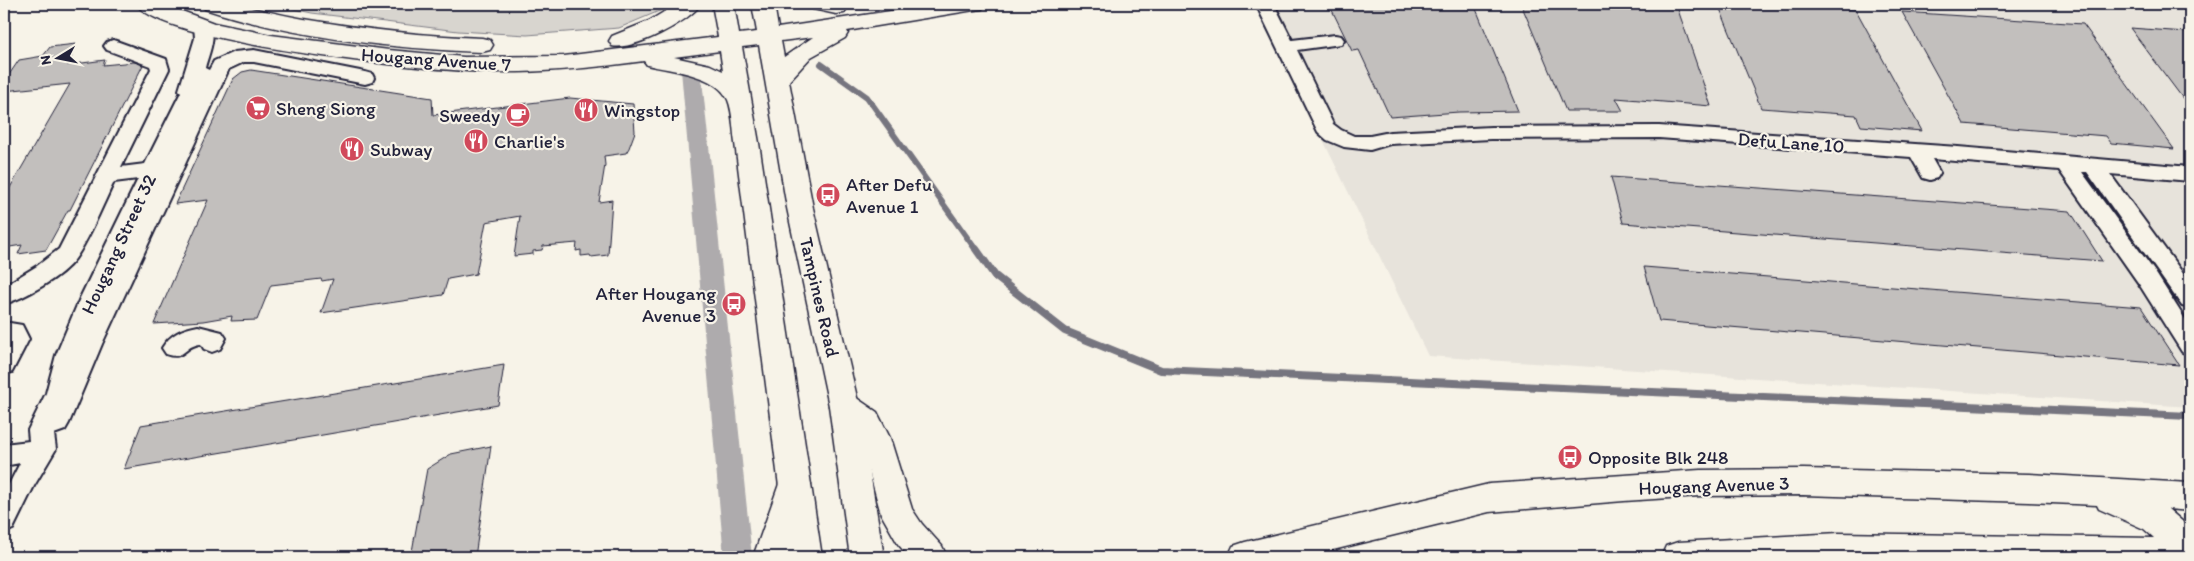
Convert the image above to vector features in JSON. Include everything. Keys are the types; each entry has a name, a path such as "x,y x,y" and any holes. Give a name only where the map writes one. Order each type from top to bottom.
{"main road":[{"name":"Hougang Avenue 7","path":"147,4 158,10 203,26 251,38 437,63 516,65 619,50 726,24"},
{"name":"Hougang Avenue 7","path":"213,4 238,13 350,33 450,44 619,50"},
{"path":"619,50 679,13 690,4"},
{"path":"805,557 740,99 726,24 974,4"},
{"path":"766,20 829,6 862,13"},
{"path":"776,81 786,66 812,45 862,13"},
{"name":"Tampines Road","path":"766,20 800,208 844,406 867,557"},
{"path":"619,50 702,70 724,80 740,99"},
{"path":"844,406 866,421 875,438 897,514 910,534 930,557"},
{"name":"Hougang Avenue 3","path":"1244,557 1489,498 1624,487 1700,483 1803,482 2087,491 2190,497"},
{"path":"770,557 783,524 795,484"},
{"path":"2087,491 2126,504 2156,519 2190,548"},
{"path":"1678,557 1839,548 2190,553"}],"street":[{"name":"Defu Lane 10","path":"1265,4 1293,45"},
{"name":"Defu Lane 10","path":"1280,4 1293,45 1325,128 1334,135 1351,142 1370,143 1390,138 1550,132 1659,132 2190,174"},
{"name":"Hougang Street 32","path":"187,98 204,38 203,26"},
{"name":"Hougang Street 32","path":"40,441 58,394 68,355 91,298 187,98 210,66 225,51 251,38"},
{"path":"1293,45 1335,40"},
{"path":"4,296 28,284 55,266 67,254 161,66 113,46"},
{"path":"4,470 15,467 56,423 90,344 222,65 241,56 254,56 365,78"},
{"path":"1917,151 1930,173"},
{"path":"2066,164 2147,278 2190,346"},
{"path":"2093,165 2190,300"},
{"path":"107,176 152,170"},
{"path":"4,331 14,330 17,339 4,365"},
{"path":"174,348 179,341 199,335 208,335 214,338 212,343"},
{"path":"4,455 40,441"},
{"path":"4,521 40,441"}],"shaded area":[{"path":"269,4 655,4 664,9 619,28 527,35 458,31 312,13"},
{"path":"1257,4 2190,4 2190,407 1428,356"}],"building":[{"path":"1329,4 1474,4 1518,111 1459,112 1390,117 1359,50 1352,51"},
{"path":"1521,4 1676,4 1711,106 1616,98 1623,111 1566,111"},
{"path":"1718,4 1788,4 1856,10 1922,131 1861,126 1856,115 1761,108"},
{"path":"1902,12 2083,24 2174,149 2111,143 2106,136 1964,124"},
{"path":"2130,28 2186,32 2190,37 2190,108"},
{"path":"76,44 68,57 72,56 67,65 105,60 103,65 134,62 143,65 70,210 68,210 46,250 18,254 22,245 4,248 4,198 70,84 4,91 4,82 19,60 43,56 50,47"},
{"path":"251,70 432,98 433,115 570,98 633,104 635,132 629,148 626,153 604,156 605,165 599,202 612,200 608,255 581,256 581,250 576,251 577,243 543,246 542,250 533,251 533,254 514,256 520,216 486,222 476,274 448,279 443,295 321,313 333,279 322,281 321,279 271,285 257,320 231,321 232,316 203,321 154,324 208,200 175,204 233,79 242,72"},
{"path":"1611,177 2070,211 2102,261 1623,223"},
{"path":"1644,267 2141,307 2179,365 1659,321"},
{"path":"504,365 498,405 124,469 141,425"},
{"path":"491,446 475,557 411,557 427,469 451,454"}],"waterway":[{"path":"821,64 867,97 976,250"},
{"path":"691,70 738,557"},
{"path":"976,249 995,276 1065,331 1161,370 2190,416"}],"place":[{"name":"Sheng Siong","path":"258,108"},
{"name":"Wingstop","path":"586,110"},
{"name":"Sweedy","path":"518,115"},
{"name":"Charlie's","path":"476,141"},
{"name":"Subway","path":"352,149"},
{"name":"After Defu Avenue 1","path":"828,195"},
{"name":"After Hougang Avenue 3","path":"734,304"},
{"name":"Opposite Blk 248","path":"1570,457"}]}
